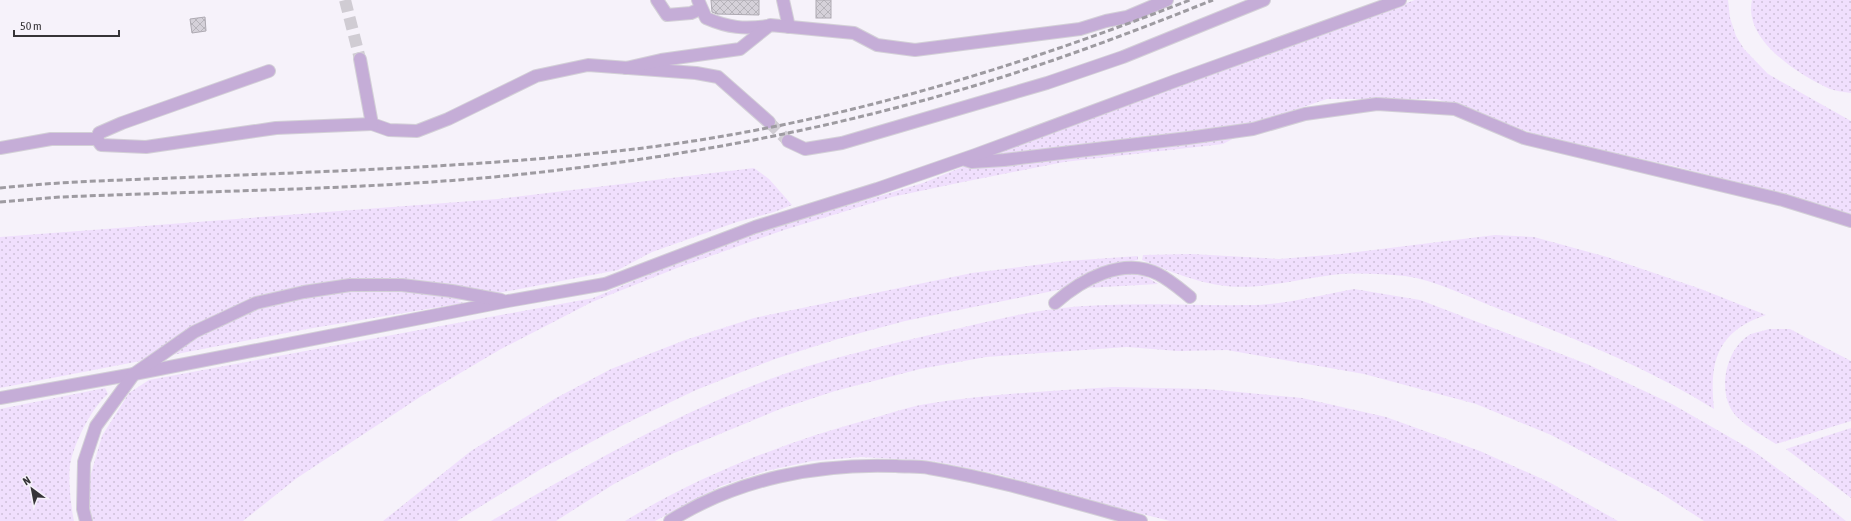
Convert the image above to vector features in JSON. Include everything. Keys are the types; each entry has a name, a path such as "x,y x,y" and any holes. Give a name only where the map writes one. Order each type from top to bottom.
{"lane":[{"path":"657,0 667,15 691,13 699,5 706,18 718,24 745,29 770,25 854,33 877,45 915,50 1080,29 1106,21 1127,17 1167,0"},
{"path":"783,0 789,27"},
{"path":"788,141 805,149 842,143 1047,83 1123,57 1264,0"},
{"path":"0,398 134,374 508,301 605,284 755,227 877,189 963,159 1400,0"},
{"path":"626,68 661,60 740,49 770,25"},
{"path":"360,59 372,124"},
{"path":"96,139 101,145 146,146 276,128 372,124 389,130 417,131 448,119 536,76 588,65 696,73 718,77 769,122"},
{"path":"96,139 98,133 122,123 269,71"},
{"path":"963,159 972,162 1004,160 1188,138 1253,129 1305,114 1377,104 1455,109 1524,138 1783,200 1851,220"},
{"path":"0,148 51,139 96,139"},
{"path":"1054,303 1068,291 1090,278 1130,267 1157,273 1170,280 1190,297"},
{"path":"86,521 83,509 84,462 96,426 134,374 194,332 256,303 304,292 350,285 402,285 452,291 508,301"},
{"path":"670,521 696,505 743,487 804,471 873,465 928,468 1010,486 1141,521"}],"shaded area":[{"path":"1415,0 1728,0 1730,18 1736,36 1744,49 1768,74 1851,121 1851,214 1674,166 1553,140 1467,111 1437,99 1327,99 1279,115 1223,144 1064,162 892,197 784,230 677,268 592,302 501,349 423,395 297,478 243,521 92,521 86,491 102,436 129,393 149,380 593,298 695,255 763,231 923,183 1017,145"},
{"path":"1752,0 1851,0 1851,93 1830,89 1817,83 1803,75 1776,54 1756,29 1751,15"},
{"path":"754,168 769,179 792,205 774,212 737,222 652,252 618,270 457,301 464,303 307,329 0,388 0,237 498,199"},
{"path":"1495,235 1534,237 1607,257 1701,289 1766,315 1749,322 1736,330 1727,339 1720,350 1715,363 1713,377 1714,409 1662,379 1607,353 1428,281 1405,276 1350,274 1332,275 1279,284 1239,287 1204,282 1142,260 1143,255 1192,254 1279,259 1341,254"},
{"path":"1138,256 1138,260 1124,263 1063,289 905,321 838,339 775,359 696,390 625,424 541,469 457,521 383,521 471,451 556,398 611,369 685,340 754,318 972,273 1067,261"},
{"path":"1128,272 1142,274 1158,284 1086,288 1095,282"},
{"path":"1354,289 1420,300 1587,364 1672,404 1752,450 1815,496 1846,521 1704,521 1659,492 1551,435 1476,404 1364,374 1227,350 1178,351 1127,347 986,357 920,369 835,391 780,409 674,453 614,484 556,521 491,521 634,440 708,404 784,374 841,357 996,320 1054,309 1127,304 1263,305 1289,302"},
{"path":"1769,329 1790,329 1851,361 1851,421 1776,444 1750,428 1736,416 1730,407 1726,396 1726,372 1730,360 1742,341 1751,334"},
{"path":"1113,387 1207,389 1302,398 1386,417 1480,451 1549,482 1618,521 1170,521 1071,496 1001,475 933,461 861,457 812,461 766,471 721,486 655,521 625,521 683,489 744,461 806,438 905,409 926,404 1020,393"},
{"path":"105,388 108,394 96,407 85,424 71,460 69,482 74,521 0,521 0,409"},
{"path":"1851,428 1851,498 1786,449"}],"building":[{"path":"711,0 759,0 759,15 717,14 712,12"},
{"path":"816,0 831,0 831,18 816,18"},
{"path":"205,17 206,31 192,33 190,19"}],"tunnel":[{"path":"345,0 360,59"},
{"path":"769,122 788,141"}],"railway":[{"path":"0,188 73,182 454,165 608,152 683,142 758,130 904,96 1047,52 1190,0"},
{"path":"0,202 61,197 368,186 429,182 551,171 674,154 857,118 977,85 1036,66 1125,34 1213,0"}]}
